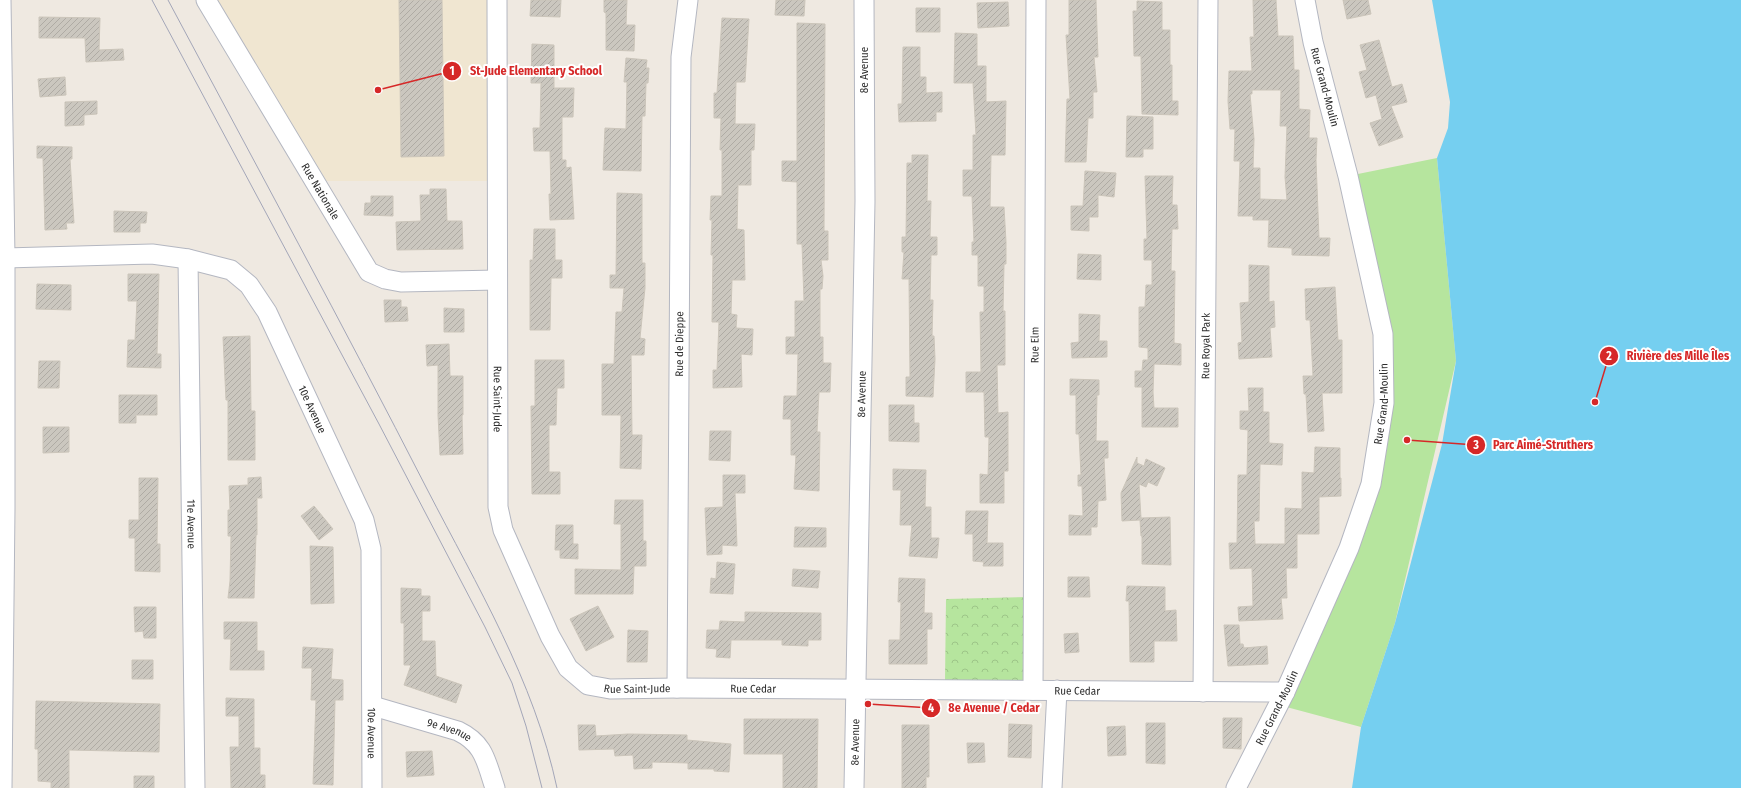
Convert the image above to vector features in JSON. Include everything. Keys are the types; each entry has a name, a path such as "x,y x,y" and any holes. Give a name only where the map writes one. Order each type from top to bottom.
{"street":[{"path":"1,0 5,258 2,788"},
{"name":"Rue Nationale","path":"206,0 369,272 385,279 401,282 497,280"},
{"name":"Rue Saint-Jude","path":"497,0 498,507 503,530 550,636 568,668 588,685 610,689 677,688"},
{"name":"Rue de Dieppe","path":"677,688 681,57 688,0"},
{"name":"8e Avenue","path":"854,788 865,201 864,0"},
{"name":"Rue Elm","path":"1033,690 1036,0"},
{"name":"Rue Royal Park","path":"1204,692 1208,0"},
{"name":"Rue Grand-Moulin","path":"1236,788 1285,692 1350,548 1371,484 1384,403 1383,334 1348,176 1313,42 1305,0"},
{"name":"10e Avenue","path":"5,258 152,254 188,259 231,270 249,285 267,312 364,520 371,549 373,706 372,788"},
{"name":"11e Avenue","path":"188,259 195,788"},
{"name":"Rue Cedar","path":"677,688 1285,692"},
{"path":"1052,788 1057,690"},
{"name":"9e Avenue","path":"373,706 458,731 471,737 482,750 495,788"}],"shaded area":[{"path":"206,0 497,0 498,181 313,181"}],"green space":[{"path":"1437,158 1456,361 1395,623 1361,727 1279,705 1350,548 1384,397 1348,176"},
{"path":"1030,597 1029,685 945,681 946,599"}],"water":[{"path":"1432,0 1741,0 1741,788 1352,788 1361,727 1395,623 1442,444 1456,361 1437,158 1448,128 1450,102"}],"building":[{"path":"399,0 442,0 444,156 401,157"},
{"path":"531,0 561,0 560,17 530,16"},
{"path":"604,0 627,0 626,25 635,25 634,51 606,50 606,13 604,12"},
{"path":"776,0 805,0 804,16 775,15"},
{"path":"1069,0 1096,0 1098,57 1094,57 1097,92 1093,92 1093,118 1088,118 1086,162 1065,162 1067,99 1070,99 1066,35 1069,35"},
{"path":"1253,0 1276,0 1278,36 1293,36 1294,70 1299,70 1299,109 1310,110 1309,138 1317,138 1316,160 1319,238 1330,238 1329,256 1292,255 1292,248 1268,247 1269,220 1253,220 1253,216 1238,216 1240,161 1234,161 1235,129 1230,129 1228,101 1229,71 1252,71 1250,37 1254,37","holes":["1252,90 1281,90 1280,126 1287,126 1285,177 1287,200 1260,199 1260,168 1253,168 1254,139 1250,94 1252,94"]},
{"path":"1343,0 1368,0 1371,14 1347,19"},
{"path":"1137,1 1162,2 1162,30 1170,30 1172,101 1178,101 1178,115 1142,114 1141,56 1134,56 1133,11 1137,11"},
{"path":"1008,2 1009,26 978,28 977,3"},
{"path":"916,8 940,8 940,32 916,32"},
{"path":"39,17 100,18 99,50 123,49 124,60 86,62 85,38 39,38"},
{"path":"722,18 749,19 745,82 736,82 735,124 755,124 754,150 751,150 751,185 738,185 737,229 744,230 745,280 732,280 731,314 737,315 736,328 753,329 752,355 741,354 742,387 713,388 713,370 717,370 719,322 712,322 713,255 711,255 712,220 710,220 711,196 722,196 722,150 720,150 721,118 714,118 714,93 717,93"},
{"path":"797,23 825,24 824,231 828,231 828,260 821,260 823,276 822,289 820,289 820,337 823,337 823,363 831,363 830,392 819,392 817,432 820,432 819,491 794,489 796,455 791,455 791,419 783,419 784,396 797,396 798,354 786,354 786,337 795,337 795,301 804,301 802,244 797,244 797,182 782,181 782,161 797,161"},
{"path":"955,33 977,34 977,66 986,66 986,102 1006,101 1005,155 991,155 990,207 1004,207 1006,242 1003,311 1005,311 1005,365 997,365 998,413 1008,412 1008,471 1004,471 1004,503 980,503 980,474 988,475 989,437 985,437 984,392 966,392 966,372 981,372 980,312 984,312 984,286 978,286 978,255 972,255 972,242 974,242 972,196 963,196 963,170 973,170 973,135 976,135 973,83 954,83"},
{"path":"1379,40 1392,87 1402,84 1407,102 1391,106 1403,137 1379,146 1370,123 1382,119 1376,95 1366,98 1359,72 1367,70 1360,45"},
{"path":"532,44 554,45 554,88 574,88 573,117 562,117 562,160 566,160 566,168 571,167 574,219 550,220 550,151 534,151 533,128 540,128 541,83 531,83"},
{"path":"903,47 920,47 920,77 926,77 926,93 942,92 942,112 936,112 936,121 899,122 898,104 902,104"},
{"path":"626,58 647,60 646,68 649,68 648,83 646,83 645,116 642,116 641,171 603,170 605,128 626,129 627,82 624,82"},
{"path":"65,77 66,95 40,97 38,79"},
{"path":"97,101 97,114 84,115 84,125 65,126 65,102"},
{"path":"1127,116 1153,117 1153,149 1143,149 1143,157 1126,157"},
{"path":"37,146 72,147 72,159 70,159 74,223 66,223 67,229 45,230 43,158 37,158"},
{"path":"912,155 928,155 927,201 931,201 930,237 937,237 937,255 931,255 930,300 933,300 932,336 934,336 935,359 933,397 906,396 906,377 910,377 909,279 902,279 904,252 902,252 902,237 906,237 907,163 912,163"},
{"path":"1085,171 1116,173 1114,197 1098,195 1098,217 1089,217 1089,231 1071,230 1071,206 1083,206"},
{"path":"1145,176 1173,176 1172,205 1177,205 1178,229 1172,229 1171,271 1175,271 1174,343 1181,344 1181,365 1154,364 1153,392 1154,408 1178,408 1178,427 1142,427 1142,387 1135,387 1135,371 1142,371 1143,360 1148,360 1148,348 1139,347 1139,307 1145,307 1146,285 1152,285 1152,260 1144,260 1144,239 1147,239"},
{"path":"430,189 446,189 447,221 462,221 463,249 397,250 396,222 421,221 420,195 430,195"},
{"path":"617,193 642,194 642,263 645,263 645,288 640,338 645,339 644,355 631,355 632,435 642,435 641,469 620,468 621,415 602,415 602,364 614,364 616,312 622,312 624,288 610,288 610,275 616,275"},
{"path":"371,196 393,196 393,216 364,215 365,203 371,203"},
{"path":"114,211 147,212 146,223 140,223 140,232 114,232"},
{"path":"534,229 555,229 555,260 562,260 562,278 551,278 550,330 530,330 530,260 533,260"},
{"path":"1078,254 1101,255 1101,280 1077,279"},
{"path":"1249,265 1269,266 1269,302 1274,301 1275,327 1270,328 1272,357 1239,359 1238,343 1242,342 1240,303 1249,302"},
{"path":"128,274 159,274 157,354 161,354 161,368 127,367 128,340 135,340 137,301 128,301"},
{"path":"37,284 71,285 71,310 36,309"},
{"path":"1335,287 1338,340 1342,340 1342,393 1322,393 1324,431 1308,432 1306,394 1304,394 1303,376 1313,376 1310,320 1306,320 1305,289"},
{"path":"384,300 401,300 401,307 407,307 408,321 385,322"},
{"path":"444,308 464,309 464,332 444,332"},
{"path":"1079,314 1100,315 1099,341 1107,341 1107,357 1072,358 1071,343 1079,342"},
{"path":"250,336 251,411 255,411 255,460 228,460 228,400 226,400 223,337"},
{"path":"449,344 450,376 463,376 463,454 440,455 438,365 427,366 426,345"},
{"path":"535,360 564,360 564,388 557,388 556,425 549,425 549,472 560,472 560,494 532,494 531,406 535,406"},
{"path":"39,361 60,361 59,388 38,388"},
{"path":"1070,379 1099,380 1099,395 1097,395 1096,441 1108,441 1108,458 1104,458 1106,500 1098,501 1097,527 1091,527 1091,535 1069,535 1069,515 1083,516 1082,486 1078,486 1078,475 1081,475 1079,434 1076,434 1076,395 1070,395"},
{"path":"1248,388 1263,388 1263,412 1269,412 1269,443 1283,444 1282,465 1260,464 1259,521 1254,521 1255,544 1285,544 1285,508 1302,509 1302,472 1314,473 1315,447 1340,448 1341,496 1319,497 1319,534 1297,534 1297,568 1286,568 1287,598 1281,598 1283,619 1239,621 1238,607 1253,606 1252,568 1230,569 1229,543 1237,543 1238,475 1247,475 1248,430 1240,429 1240,411 1249,411"},
{"path":"119,395 157,395 157,415 136,415 136,423 119,423"},
{"path":"889,405 914,405 914,423 919,423 919,442 889,441"},
{"path":"43,427 69,427 69,452 43,453"},
{"path":"710,431 731,431 730,461 709,460"},
{"path":"1137,457 1137,463 1144,466 1146,459 1165,468 1157,486 1148,482 1146,487 1139,484 1141,518 1170,517 1171,565 1142,564 1142,536 1140,520 1122,521 1121,493"},
{"path":"893,469 926,470 925,507 931,507 931,538 939,538 937,558 909,556 912,525 900,525 901,490 893,490"},
{"path":"723,475 745,475 745,493 735,493 737,546 722,545 722,554 707,555 705,508 723,507"},
{"path":"261,477 262,498 257,498 254,598 228,598 231,536 228,536 228,510 230,510 229,486 248,485 248,478"},
{"path":"139,478 158,478 157,544 160,544 160,572 135,571 135,538 129,538 129,520 139,520"},
{"path":"615,500 643,500 643,541 646,541 646,566 634,566 633,594 575,594 575,569 621,570 621,524 614,524"},
{"path":"314,506 333,529 319,540 301,516"},
{"path":"966,511 988,511 987,543 1003,543 1003,566 983,566 984,562 973,561 973,534 965,534"},
{"path":"556,525 573,525 573,544 578,544 578,559 560,558 560,550 555,550"},
{"path":"795,527 826,528 826,547 794,547"},
{"path":"310,546 333,547 334,603 311,604"},
{"path":"717,562 735,564 733,594 710,593 711,578 716,579"},
{"path":"793,569 820,571 818,588 792,586"},
{"path":"1068,577 1089,577 1090,597 1068,597"},
{"path":"899,578 925,579 924,613 932,613 932,629 927,629 927,664 889,664 889,640 900,640 901,602 898,602"},
{"path":"1127,586 1165,587 1165,611 1176,610 1177,641 1154,641 1154,662 1130,662 1129,601 1126,601"},
{"path":"401,588 421,589 421,596 430,596 430,611 422,611 422,641 435,641 436,676 462,685 456,703 404,685 411,665 404,665 404,623 401,623"},
{"path":"598,606 614,637 586,651 570,619"},
{"path":"134,607 156,607 156,638 144,638 143,631 135,632"},
{"path":"745,612 821,613 821,640 808,640 808,646 782,645 782,640 731,640 730,658 716,657 717,649 706,648 707,630 719,630 720,621 745,622"},
{"path":"224,622 257,622 257,651 264,651 264,670 230,670 231,639 224,639"},
{"path":"1224,625 1239,625 1240,644 1243,644 1244,648 1267,646 1268,664 1228,666"},
{"path":"628,630 648,631 647,662 627,662"},
{"path":"1078,633 1079,652 1065,653 1064,634"},
{"path":"303,647 333,649 331,679 343,680 343,700 335,700 333,785 313,784 316,700 311,700 312,668 302,668"},
{"path":"132,660 153,660 153,679 132,679"},
{"path":"226,698 254,699 254,748 260,748 260,775 265,775 265,788 231,788 230,747 239,747 239,716 226,716"},
{"path":"36,701 160,704 159,752 69,750 69,788 51,788 51,782 38,781 38,749 35,749"},
{"path":"1223,718 1242,718 1241,749 1223,748"},
{"path":"744,719 818,719 817,788 783,788 783,754 744,754"},
{"path":"1146,723 1165,723 1165,764 1146,763"},
{"path":"1009,724 1032,725 1031,758 1008,757"},
{"path":"578,725 595,725 596,736 628,734 687,735 687,740 731,744 729,772 714,771 714,769 688,769 688,763 652,762 652,768 634,769 633,755 615,756 614,749 579,750"},
{"path":"902,725 929,725 929,777 926,777 926,788 902,788"},
{"path":"1125,726 1126,755 1108,756 1107,727"},
{"path":"967,743 984,743 985,762 968,763"},
{"path":"432,751 434,775 407,777 406,752"},
{"path":"134,776 154,776 154,788 134,788"}],"tram line":[{"path":"152,0 379,424 485,627 512,683 526,726 542,788"},
{"path":"168,0 299,244 502,634 534,709 547,748 557,788"}],"place":[{"name":"St-Jude Elementary School","path":"378,90"},
{"name":"Rivière des Mille Îles","path":"1595,402"},
{"name":"Parc Aimé-Struthers","path":"1407,440"},
{"name":"8e Avenue / Cedar","path":"868,704"}]}
